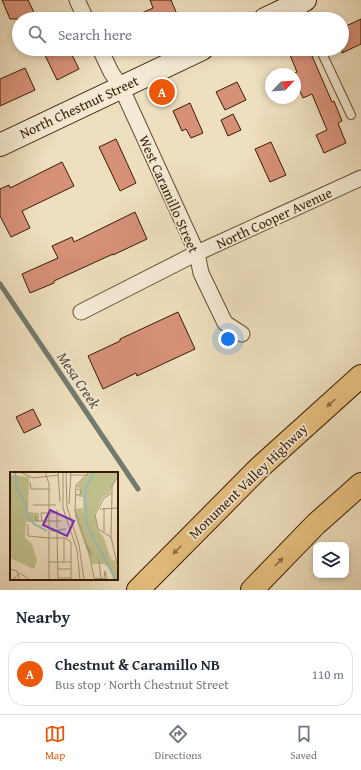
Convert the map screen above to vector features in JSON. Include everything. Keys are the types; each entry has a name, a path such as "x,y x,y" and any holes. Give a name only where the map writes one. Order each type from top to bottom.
{"highway":[{"name":"Monument Valley Highway","path":"138,590 259,468 361,376"},
{"path":"252,590 316,524 361,484"},
{"path":"316,524 361,494"}],"main road":[{"path":"285,12 302,6"},
{"name":"North Chestnut Street","path":"0,145 187,56"}],"street":[{"path":"77,0 83,12"},
{"name":"West Caramillo Street","path":"103,56 110,72 121,87 197,253 201,273 225,323 242,334"},
{"name":"North Cooper Avenue","path":"81,312 197,253 361,178"}],"lane":[{"path":"323,56 351,115"}],"building":[{"path":"2,0 28,0 34,12 12,12 12,19 10,19"},
{"path":"150,0 171,0 176,12 144,12 153,8"},
{"path":"361,19 361,44 349,50 349,25"},
{"path":"45,56 72,56 79,69 57,80"},
{"path":"290,56 312,56 342,121 338,123 346,143 324,153 316,135 327,130 312,94 303,98 301,94 301,68 295,68"},
{"path":"25,68 35,90 0,106 0,79"},
{"path":"237,82 246,100 225,110 216,92"},
{"path":"190,103 203,133 191,138 186,129 182,131 173,111"},
{"path":"233,114 241,130 228,136 221,120"},
{"path":"116,139 136,183 120,191 99,147"},
{"path":"271,142 286,175 270,182 255,149"},
{"path":"62,162 74,186 22,211 30,228 11,237 0,216 0,189 9,185 10,188"},
{"path":"135,212 147,239 30,293 22,274 58,258 52,246 72,237 74,242"},
{"path":"178,312 195,349 137,376 136,373 103,389 88,356 120,341 120,339"},
{"path":"33,409 41,425 24,433 16,417"}],"waterway":[{"name":"Mesa Creek","path":"0,284 138,489"}],"place":[{"name":"Chestnut & Caramillo NB","path":"162,92"}]}
